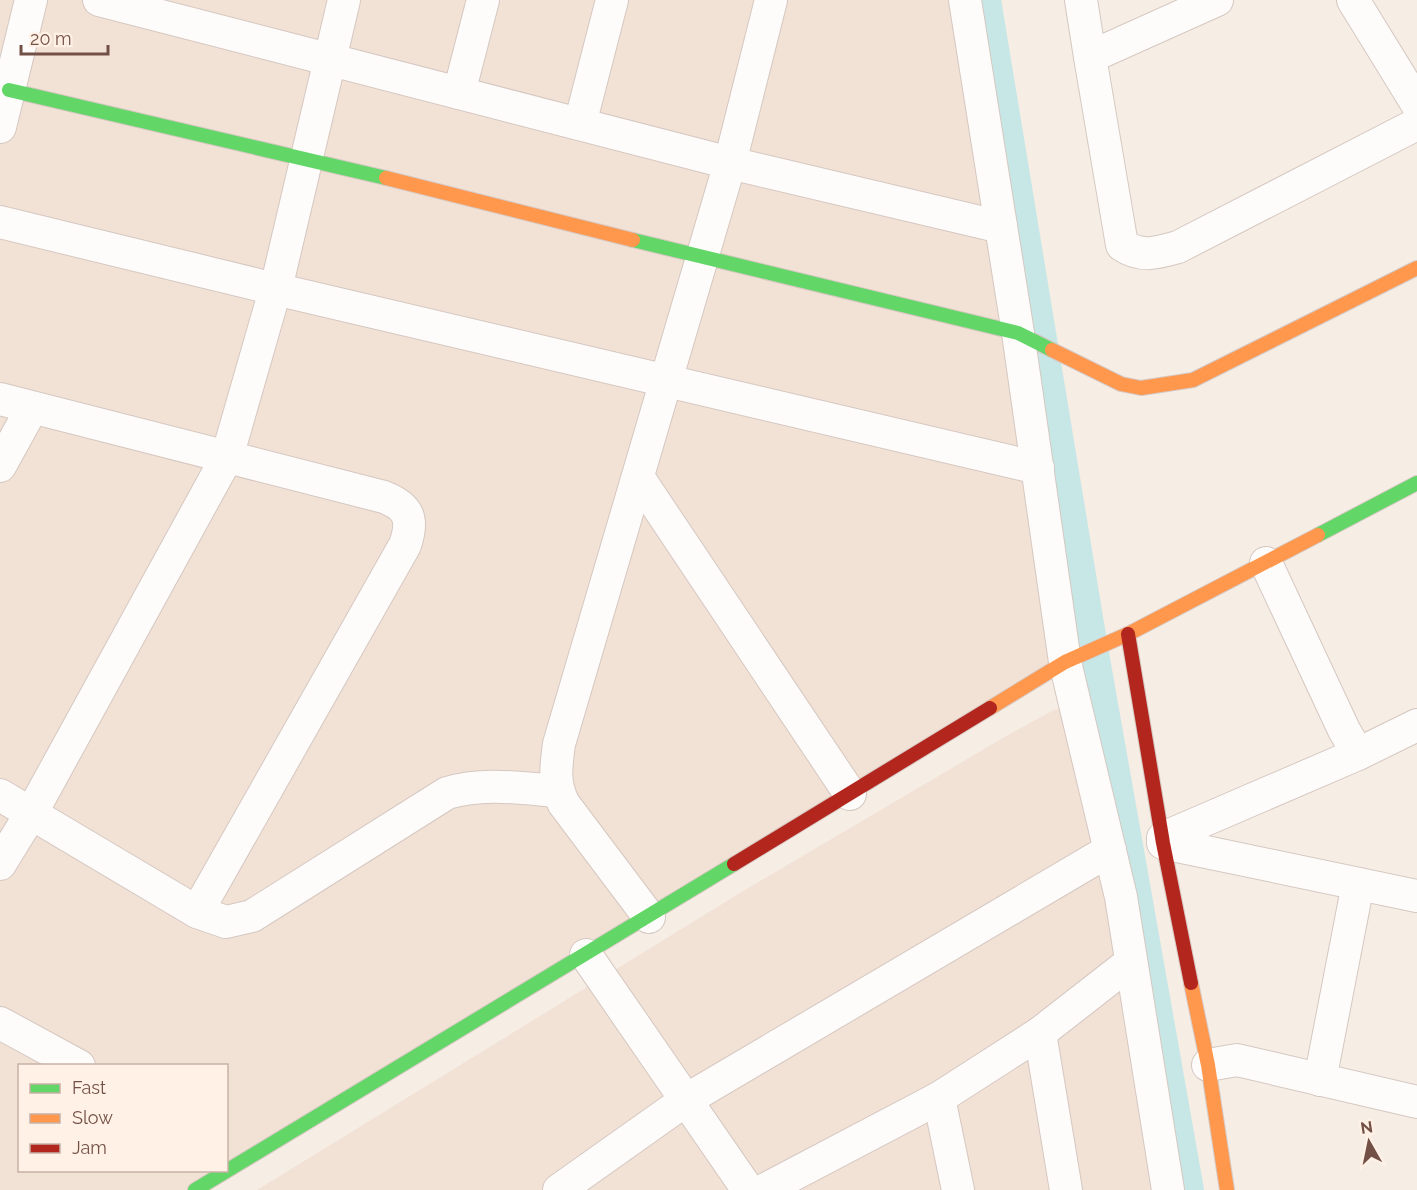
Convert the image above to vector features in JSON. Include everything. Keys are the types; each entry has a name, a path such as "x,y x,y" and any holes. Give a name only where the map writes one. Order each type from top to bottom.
{"street":[{"path":"0,127 31,0"},
{"path":"0,864 32,812 227,457 276,289 328,60 344,0"},
{"path":"459,93 483,0"},
{"path":"580,124 612,0"},
{"path":"649,916 564,804 557,790 556,766 559,744 730,164 771,0"},
{"path":"965,0 1070,659 1121,897 1168,1190"},
{"path":"1081,0 1122,245 1132,252 1152,254 1178,247 1417,124"},
{"path":"1090,57 1217,0"},
{"path":"1353,0 1417,104"},
{"path":"114,2 730,164 1001,227"},
{"path":"9,90 306,158 702,258 1018,333 1121,384 1141,387 1169,386 1193,380 1417,268"},
{"path":"0,222 1038,468"},
{"path":"0,399 384,497 399,504 407,514 410,526 405,545 196,912"},
{"path":"0,466 32,408"},
{"path":"638,477 850,795"},
{"path":"235,1155 586,955 1070,659 1126,635 1417,483"},
{"path":"1266,563 1344,730 1358,754"},
{"path":"1126,635 1163,841 1208,1065 1227,1190"},
{"path":"1163,841 1358,754 1417,725"},
{"path":"0,795 32,812 196,912 226,921 252,916 447,793 467,787 490,786 557,790"},
{"path":"1163,841 1417,896"},
{"path":"559,1190 686,1100 1110,850"},
{"path":"1320,1080 1358,884"},
{"path":"586,955 748,1190"},
{"path":"764,1190 939,1098 1040,1033 1131,962"},
{"path":"0,1023 77,1064"},
{"path":"1040,1033 1066,1190"},
{"path":"1208,1065 1237,1060 1417,1102"},
{"path":"939,1098 958,1190"},
{"path":"195,1190 216,1172"}],"shaded area":[{"path":"0,0 956,0 1064,665 206,1190 0,1190"},
{"path":"1082,704 1097,710 1177,1190 257,1190 740,893 1008,735 1054,710"}],"waterway":[{"path":"986,0 1093,648 1189,1190"}],"traffic: fast":[{"path":"9,90 386,178"},
{"path":"633,240 1018,333 1052,350"},
{"path":"1318,535 1417,483"},
{"path":"228,1170 734,864"},
{"path":"195,1190 225,1172"}],"traffic: slow":[{"path":"386,178 633,240"},
{"path":"1052,350 1121,384 1141,388 1193,380 1417,268"},
{"path":"990,708 1065,662 1128,634 1318,535"},
{"path":"1191,983 1208,1065 1227,1190"}],"traffic: jam":[{"path":"1128,634 1163,843 1191,983"},
{"path":"734,864 990,708"}]}
